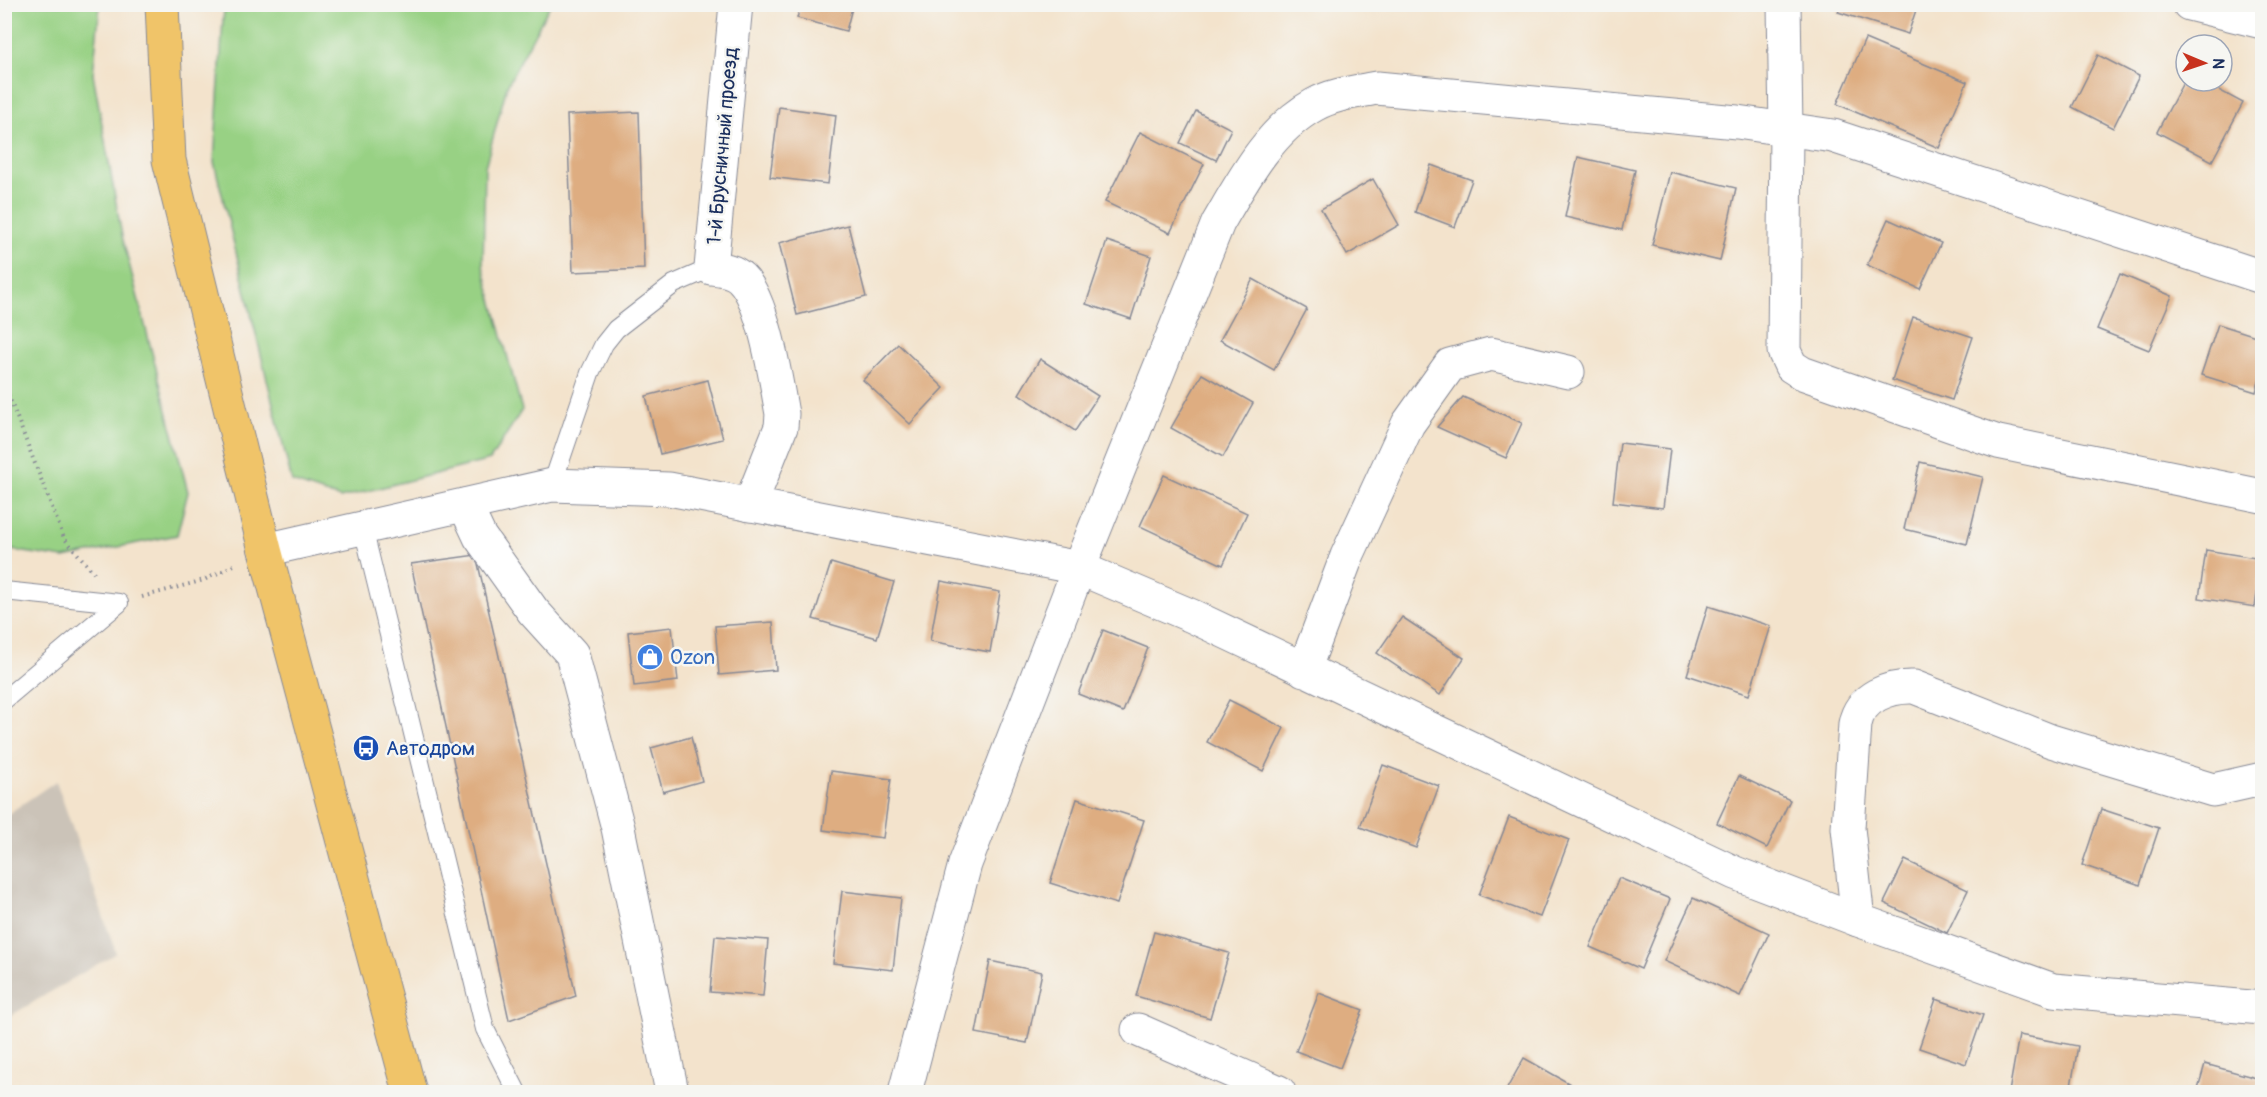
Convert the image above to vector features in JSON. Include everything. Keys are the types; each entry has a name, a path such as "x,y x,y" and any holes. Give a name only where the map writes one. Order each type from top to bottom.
{"main road":[{"path":"162,4 169,160 265,550 410,1092"}],"street":[{"name":"1-й Брусничный проезд","path":"736,4 711,268 731,271 741,278 750,292 764,326 782,414 781,427 750,505"},
{"path":"1784,4 1786,129 1784,351 1791,366 1802,373 1998,442 2262,496"},
{"path":"2189,4 2262,22"},
{"path":"905,1092 965,864 1079,568 1218,223 1246,175 1280,130 1314,105 1341,94 1377,88 1737,122 1833,136 2262,277"},
{"path":"1304,670 1347,556 1408,424 1450,365 1491,354 1568,372"},
{"path":"265,550 552,485 669,489 1079,568 1192,616 1735,873 1858,920 2053,990 2262,1008"},
{"path":"465,505 486,546 533,611 572,654 618,828 672,1092"},
{"path":"1858,920 1848,828 1855,724 1857,714 1866,701 1898,686 1914,687 2051,741 2213,790 2262,779"},
{"path":"1138,1030 1280,1092"}],"lane":[{"path":"552,485 590,373 604,344 616,329 674,284 711,268"},
{"path":"363,528 485,1029 517,1092"},
{"path":"4,591 119,603"},
{"path":"4,700 119,603"}],"path":[{"path":"4,384 64,538 119,603 204,580 265,550"}],"shaded area":[{"path":"56,781 116,953 5,1019 5,816"}],"green space":[{"path":"5,4 100,5 93,74 122,236 188,492 177,535 64,558 5,549"},
{"path":"225,5 550,5 507,86 485,167 483,266 522,410 490,460 340,498 292,482 214,162"}],"building":[{"path":"801,4 853,4 846,31 797,18"},
{"path":"1841,4 1918,4 1908,34 1838,12"},
{"path":"1865,39 1967,82 1939,148 1837,104"},
{"path":"2098,55 2139,76 2113,128 2072,107"},
{"path":"2178,93 2224,93 2243,103 2212,161 2157,132"},
{"path":"779,107 836,115 828,184 770,177"},
{"path":"1196,111 1231,129 1216,160 1180,143"},
{"path":"639,112 644,269 573,272 567,115"},
{"path":"1140,132 1204,164 1170,233 1105,202"},
{"path":"1578,157 1635,170 1622,230 1565,217"},
{"path":"1431,165 1472,180 1455,227 1415,212"},
{"path":"1670,172 1736,188 1720,261 1652,245"},
{"path":"1373,179 1399,225 1347,255 1321,209"},
{"path":"1888,219 1941,243 1920,289 1867,265"},
{"path":"848,225 866,297 797,315 779,243"},
{"path":"1107,241 1151,256 1131,319 1086,304"},
{"path":"2120,274 2172,296 2149,350 2097,329"},
{"path":"1253,279 1307,309 1274,370 1220,340"},
{"path":"1913,317 1973,337 1952,400 1892,380"},
{"path":"2218,324 2262,338 2262,371 2256,392 2201,375"},
{"path":"898,344 944,388 910,424 863,380"},
{"path":"1040,359 1098,396 1075,431 1019,394"},
{"path":"1202,374 1253,403 1223,457 1171,428"},
{"path":"708,380 723,439 660,454 646,396"},
{"path":"1463,397 1522,423 1506,458 1437,427"},
{"path":"1620,443 1670,449 1663,508 1613,502"},
{"path":"1920,462 1983,477 1967,544 1904,529"},
{"path":"1164,475 1247,513 1223,565 1140,526"},
{"path":"2206,550 2262,559 2255,607 2199,598"},
{"path":"476,555 576,996 509,1020 411,564"},
{"path":"831,563 894,582 877,638 813,619"},
{"path":"941,581 1000,592 990,652 930,641"},
{"path":"1708,606 1771,626 1749,695 1687,675"},
{"path":"1402,617 1464,658 1440,695 1377,653"},
{"path":"773,622 776,670 719,675 715,626"},
{"path":"672,627 678,681 634,686 628,632"},
{"path":"1103,630 1148,648 1123,712 1078,694"},
{"path":"1229,700 1284,728 1263,771 1207,742"},
{"path":"691,737 702,781 663,792 651,748"},
{"path":"1383,765 1439,786 1416,848 1360,827"},
{"path":"831,771 891,779 883,838 823,830"},
{"path":"1739,776 1790,800 1767,848 1717,823"},
{"path":"1077,799 1144,820 1117,904 1050,883"},
{"path":"2101,809 2159,828 2140,885 2082,865"},
{"path":"1509,817 1569,840 1540,917 1479,895"},
{"path":"1905,860 1968,890 1947,933 1884,903"},
{"path":"1619,878 1670,899 1641,969 1590,947"},
{"path":"842,891 901,898 893,970 833,963"},
{"path":"1693,898 1769,933 1740,996 1664,961"},
{"path":"1154,932 1229,953 1210,1018 1136,996"},
{"path":"715,936 768,940 763,996 710,992"},
{"path":"990,961 1042,972 1027,1043 976,1033"},
{"path":"1319,993 1363,1010 1340,1068 1296,1051"},
{"path":"1936,999 1983,1015 1966,1064 1919,1048"},
{"path":"2019,1035 2078,1046 2070,1092 2009,1092"},
{"path":"1524,1058 1579,1089 1576,1092 1505,1092"},
{"path":"2205,1064 2260,1079 2256,1092 2197,1092"}],"place":[{"name":"Ozon","path":"650,657"},
{"name":"Автодром","path":"366,748"}]}
